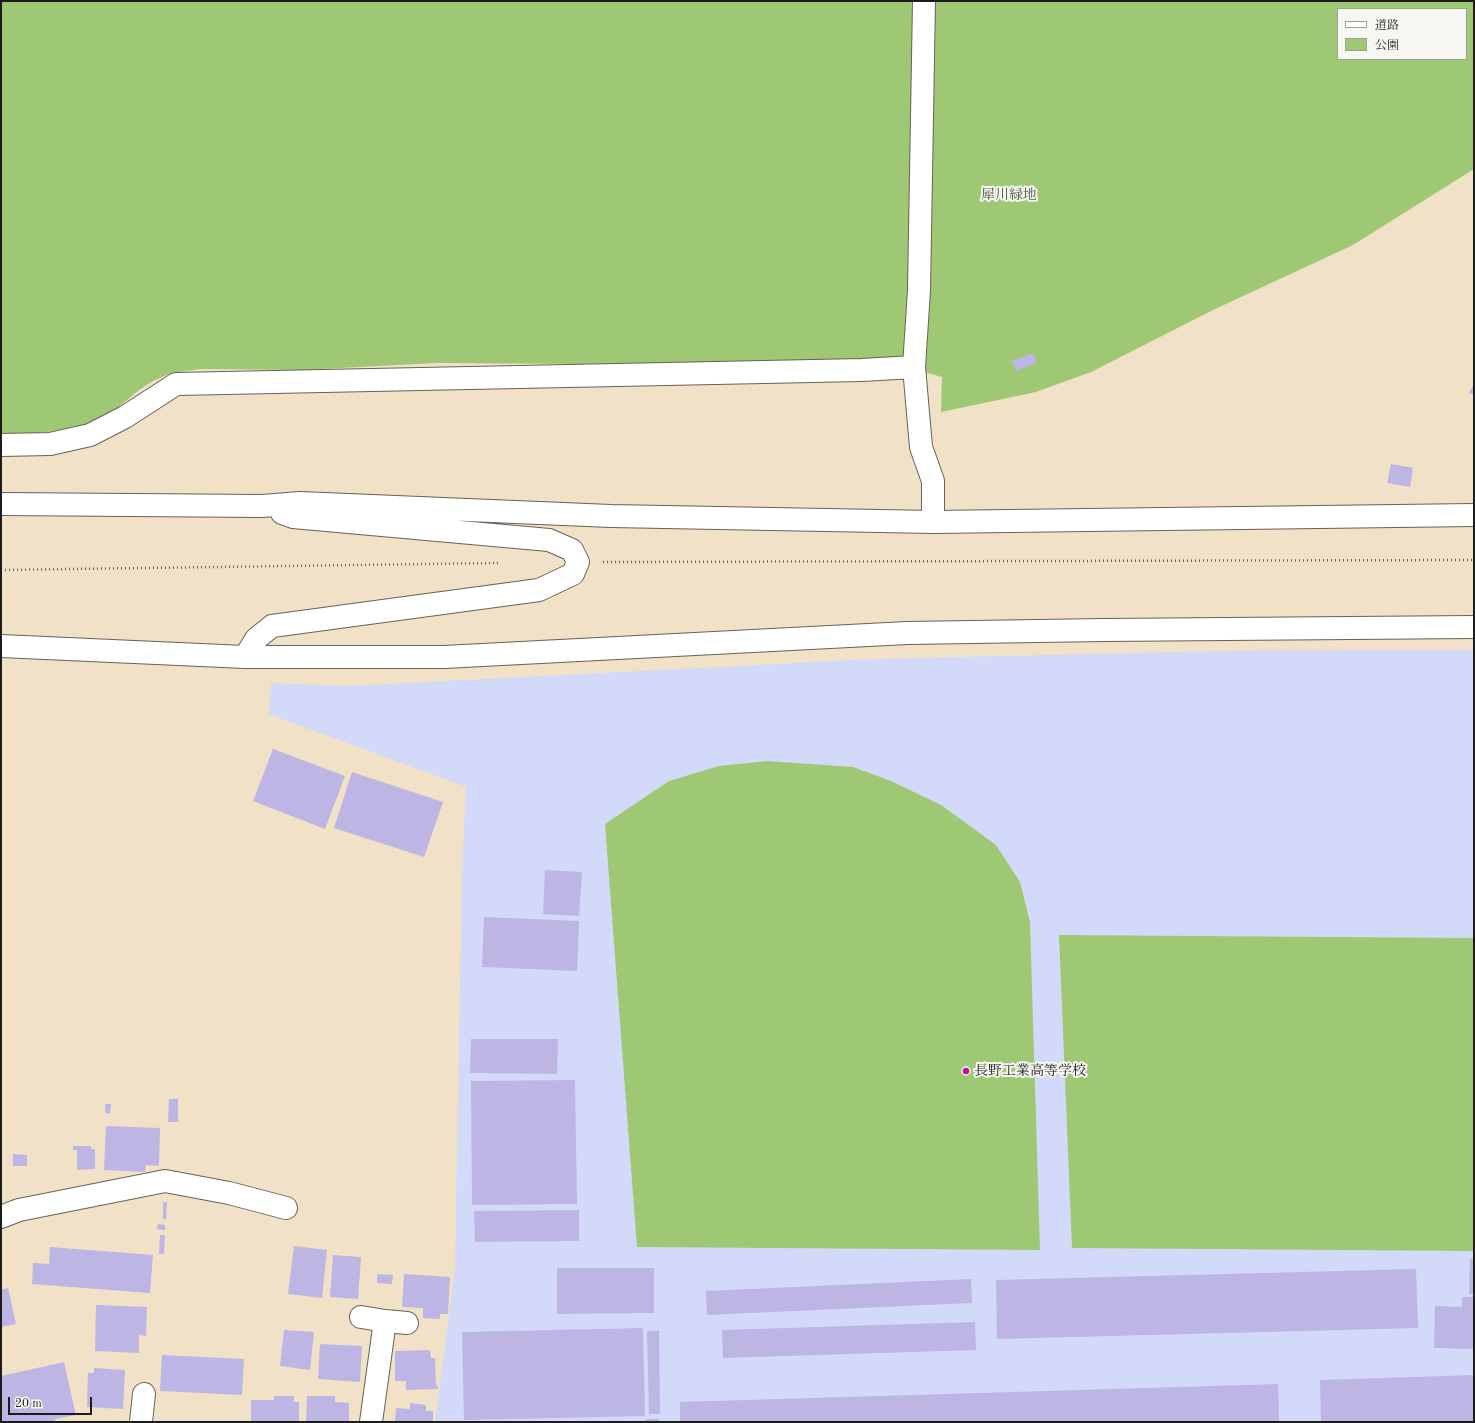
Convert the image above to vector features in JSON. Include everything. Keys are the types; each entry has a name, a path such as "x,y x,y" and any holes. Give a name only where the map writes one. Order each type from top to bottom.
{"street":[{"path":"924,1 919,290 914,367 921,447 933,481 933,522"},
{"path":"1,445 50,444 90,435 125,416 176,384 854,371 914,367"},
{"path":"1,504 262,506 300,503 611,516 933,522 1474,515"},
{"path":"245,657 256,639 272,626 539,590 573,574 578,562 572,550 549,540 293,517 262,506"},
{"path":"1,646 245,657 444,658 906,633 1474,627"},
{"path":"1,1216 19,1210 165,1181 229,1193 286,1208"},
{"path":"361,1317 384,1321 407,1322"},
{"path":"371,1422 384,1321"},
{"path":"142,1422 144,1394"}],"path":[{"path":"578,562 1474,560"},
{"path":"1,570 499,563"}],"shaded area":[{"name":"長野工業高等学校","path":"1263,650 1474,650 1474,1422 435,1422 455,1269 462,874 466,787 269,714 271,683 348,686 874,659"}],"green space":[{"name":"犀川緑地","path":"1,1 1474,1 1474,169 1353,245 1213,310 1091,372 1036,392 941,412 942,377 882,360 576,364 436,363 301,370 201,369 171,373 153,381 139,390 116,409 88,424 36,434 1,434"},
{"path":"767,761 853,767 891,781 941,805 996,845 1020,882 1030,922 1040,1250 637,1247 605,824 669,781 719,766"},
{"path":"1059,935 1474,938 1474,1251 1072,1248"}],"building":[{"path":"1033,353 1037,363 1016,371 1012,361"},
{"path":"1474,383 1474,395 1469,393"},
{"path":"1391,464 1413,468 1410,487 1387,483"},
{"path":"273,749 345,776 325,829 253,801"},
{"path":"352,772 443,802 424,857 334,828"},
{"path":"545,870 582,872 579,916 543,914"},
{"path":"484,917 579,921 577,971 482,967"},
{"path":"471,1039 558,1039 557,1074 470,1073"},
{"path":"575,1080 577,1204 472,1205 471,1081"},
{"path":"169,1099 178,1099 178,1122 168,1122"},
{"path":"105,1104 111,1104 110,1114 105,1113"},
{"path":"106,1126 160,1128 159,1166 146,1165 145,1172 104,1170"},
{"path":"73,1146 91,1146 91,1149 95,1149 95,1169 77,1170 77,1150 73,1150"},
{"path":"13,1154 27,1155 27,1166 13,1166"},
{"path":"163,1202 167,1202 166,1219 163,1219"},
{"path":"579,1210 579,1241 475,1242 474,1211"},
{"path":"158,1224 165,1225 165,1230 157,1229"},
{"path":"160,1235 165,1235 164,1254 159,1254"},
{"path":"294,1246 327,1250 322,1298 288,1294"},
{"path":"50,1247 153,1255 150,1293 32,1284 33,1263 49,1264"},
{"path":"333,1255 361,1257 358,1299 330,1297"},
{"path":"1470,1259 1474,1259 1474,1294 1469,1294"},
{"path":"557,1268 654,1268 654,1313 557,1314"},
{"path":"1416,1269 1418,1328 997,1339 996,1280"},
{"path":"377,1274 393,1275 392,1284 377,1283"},
{"path":"404,1274 450,1277 448,1314 440,1314 440,1319 423,1318 423,1308 402,1307"},
{"path":"971,1279 972,1303 707,1315 706,1291"},
{"path":"8,1288 16,1324 1,1327 1,1290"},
{"path":"1462,1297 1474,1297 1474,1349 1434,1348 1435,1306 1462,1307"},
{"path":"96,1305 147,1307 146,1336 139,1335 139,1353 95,1351"},
{"path":"975,1322 976,1350 723,1358 722,1330"},
{"path":"643,1328 645,1416 464,1420 462,1332"},
{"path":"284,1330 314,1332 310,1370 280,1366"},
{"path":"647,1331 659,1331 660,1414 649,1414"},
{"path":"320,1344 362,1346 360,1382 318,1379"},
{"path":"430,1350 431,1358 435,1358 436,1386 438,1386 438,1389 406,1390 406,1381 395,1381 395,1351"},
{"path":"162,1355 244,1359 242,1395 160,1391"},
{"path":"64,1362 76,1415 55,1419 56,1422 1,1422 1,1376"},
{"path":"94,1368 125,1370 123,1409 87,1407 88,1373 94,1373"},
{"path":"1474,1375 1474,1422 1321,1422 1320,1380"},
{"path":"1278,1384 1279,1422 680,1422 680,1402"},
{"path":"274,1396 294,1396 294,1402 299,1402 299,1422 251,1422 251,1400 274,1400"},
{"path":"307,1396 335,1396 335,1402 349,1403 349,1422 306,1422"},
{"path":"410,1403 426,1405 426,1411 433,1411 433,1422 395,1422 396,1408 410,1409"},
{"path":"646,1419 659,1419 659,1422 646,1422"}],"place":[{"name":"長野工業高等学校","path":"966,1071"}]}
